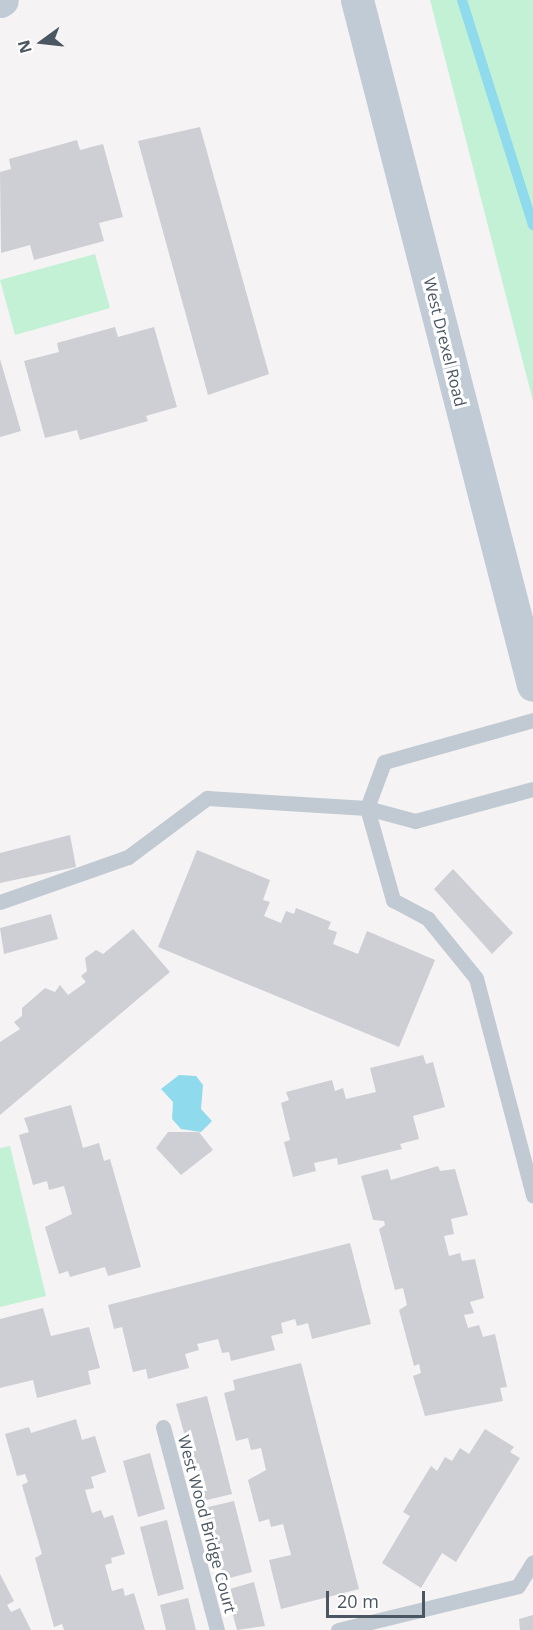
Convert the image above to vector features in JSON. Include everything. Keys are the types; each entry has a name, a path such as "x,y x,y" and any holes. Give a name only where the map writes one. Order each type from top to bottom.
{"street":[{"name":"West Drexel Road","path":"357,0 533,685"}],"lane":[{"path":"533,720 384,762 367,808 393,900 428,918 476,978 533,1196"},
{"path":"0,902 128,857 207,798 367,808 415,821 533,789"},
{"name":"West Wood Bridge Court","path":"163,1427 217,1630"},
{"path":"338,1630 518,1586 533,1562"}],"green space":[{"path":"430,0 533,0 533,401"},
{"path":"95,254 110,308 15,335 0,280"},
{"path":"10,1146 46,1296 0,1307 0,1148"}],"water":[{"path":"179,1075 196,1076 203,1085 201,1109 212,1121 201,1132 181,1129 172,1119 173,1102 161,1089"}],"building":[{"path":"200,127 269,374 208,395 138,141"},
{"path":"77,140 80,150 103,144 123,217 99,223 104,241 34,260 30,245 1,253 0,172 11,169 9,159"},
{"path":"115,327 118,337 154,327 177,407 146,416 148,421 80,440 77,430 45,438 24,361 59,352 57,343"},
{"path":"0,359 21,431 0,437"},
{"path":"70,835 76,867 0,883 0,853"},
{"path":"197,850 270,880 263,900 270,902 264,916 281,923 286,911 294,914 296,908 331,922 328,929 337,932 333,944 358,954 367,931 435,960 399,1047 158,947"},
{"path":"453,869 513,933 492,954 434,889"},
{"path":"51,914 58,939 4,954 0,928"},
{"path":"133,929 170,972 0,1115 0,1042 20,1029 14,1022 22,1016 22,1008 45,988 55,992 60,985 68,995 86,982 81,976 87,971 85,958 96,950 103,954"},
{"path":"423,1055 426,1064 433,1062 445,1107 413,1116 419,1139 400,1144 402,1149 338,1165 337,1158 314,1163 316,1171 293,1177 284,1142 290,1140 281,1103 289,1100 286,1092 332,1080 335,1091 343,1088 346,1099 376,1092 370,1068"},
{"path":"71,1105 83,1148 99,1143 104,1161 110,1159 141,1267 108,1276 105,1267 70,1277 68,1271 59,1274 45,1227 72,1214 64,1186 49,1190 47,1181 33,1185 19,1135 29,1132 24,1118"},
{"path":"168,1132 199,1132 213,1150 181,1175 156,1148"},
{"path":"438,1166 440,1171 455,1169 468,1215 451,1219 454,1234 444,1236 449,1256 460,1253 462,1261 475,1259 484,1298 470,1302 474,1313 464,1315 468,1328 479,1325 483,1337 495,1334 507,1387 500,1388 503,1401 425,1416 413,1376 421,1373 419,1364 414,1366 399,1310 407,1305 403,1288 395,1290 379,1229 385,1225 384,1221 373,1220 361,1176 388,1169 391,1180"},
{"path":"350,1243 371,1324 312,1339 308,1323 297,1326 295,1319 281,1323 283,1333 271,1336 275,1350 231,1361 229,1352 222,1353 218,1339 197,1344 199,1350 185,1354 189,1368 148,1379 146,1369 133,1372 122,1327 114,1329 108,1305"},
{"path":"43,1308 51,1336 89,1327 100,1368 88,1371 91,1384 37,1398 33,1380 0,1388 0,1319"},
{"path":"301,1363 359,1589 281,1609 269,1560 291,1555 283,1524 271,1527 269,1519 259,1522 248,1480 266,1470 261,1448 251,1450 248,1438 236,1441 224,1393 235,1390 233,1380"},
{"path":"207,1396 232,1494 203,1501 176,1404"},
{"path":"76,1419 82,1440 95,1436 106,1472 91,1477 94,1488 85,1490 92,1513 101,1510 104,1518 113,1515 125,1554 111,1558 112,1563 105,1565 112,1591 123,1588 125,1596 134,1593 145,1630 64,1630 62,1624 54,1627 35,1558 42,1554 22,1485 28,1482 25,1474 17,1476 5,1434 29,1427 31,1433"},
{"path":"485,1429 514,1447 510,1452 520,1458 456,1562 442,1553 421,1588 382,1563 410,1516 403,1512 431,1466 437,1471 445,1457 452,1461 460,1448 469,1454"},
{"path":"150,1453 165,1509 138,1517 123,1461"},
{"path":"234,1501 252,1572 222,1580 204,1508"},
{"path":"167,1520 184,1589 158,1596 140,1527"},
{"path":"0,1574 14,1601 7,1605 11,1612 20,1608 31,1630 0,1630"},
{"path":"254,1582 265,1626 237,1630 226,1590"},
{"path":"188,1598 196,1630 166,1630 160,1605"},
{"path":"533,1615 533,1630 520,1630 519,1619"}],"waterway":[{"path":"462,0 533,225"}]}
